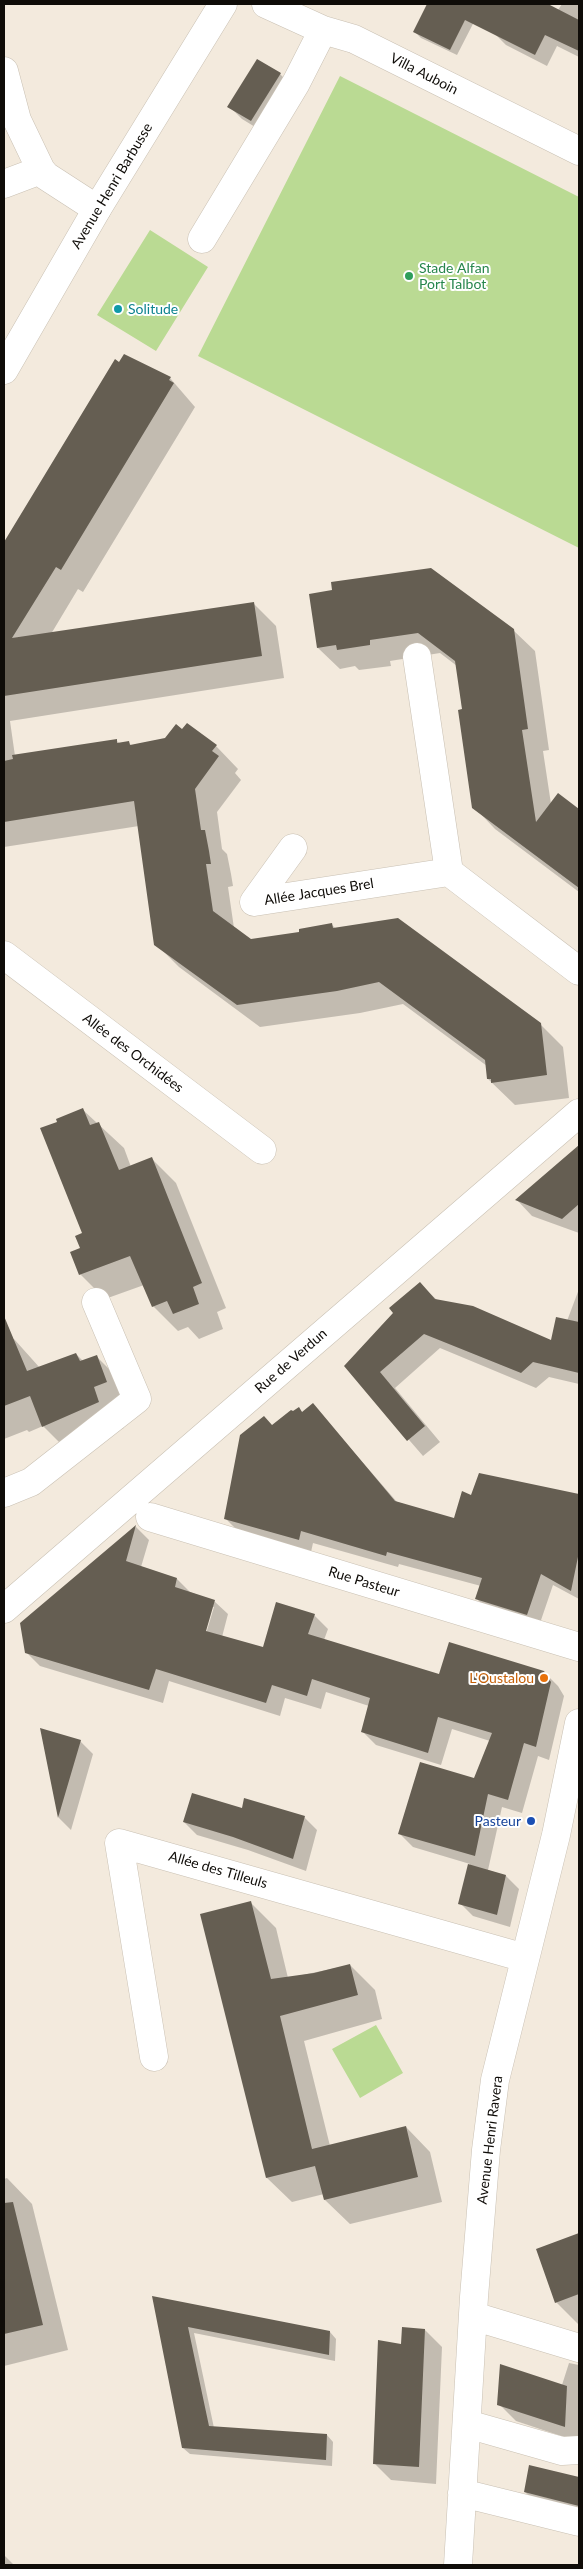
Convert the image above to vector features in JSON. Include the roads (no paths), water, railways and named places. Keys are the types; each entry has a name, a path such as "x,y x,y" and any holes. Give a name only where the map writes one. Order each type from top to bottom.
{"street":[{"name":"Avenue Henri Barbusse","path":"4,370 97,209 223,4"},
{"name":"Villa Auboin","path":"266,4 323,30 354,39 579,151"},
{"path":"202,239 296,83 323,30"},
{"path":"4,71 17,120 41,170 97,209"},
{"path":"4,184 41,170"},
{"path":"418,657 449,872 579,971"},
{"name":"Allée Jacques Brel","path":"293,848 254,902 449,872"},
{"name":"Allée des Orchidées","path":"4,955 262,1150"},
{"name":"Rue de Verdun","path":"4,1609 579,1113"},
{"path":"4,1493 31,1482 136,1399 96,1302"},
{"name":"Rue Pasteur","path":"150,1517 579,1647"},
{"name":"Avenue Henri Ravera","path":"458,2565 473,2316 486,2150 495,2080 556,1835 579,1724"},
{"name":"Allée des Tilleuls","path":"154,2058 120,1843 525,1958"},
{"path":"473,2316 579,2348"},
{"path":"466,2424 562,2451 579,2450"},
{"path":"462,2493 579,2522"}],"place":[{"name":"Stade Alfan Port Talbot","path":"409,276"},
{"name":"Solitude","path":"118,309"},
{"name":"L'Oustalou","path":"544,1678"},
{"name":"Pasteur","path":"531,1821"}]}
